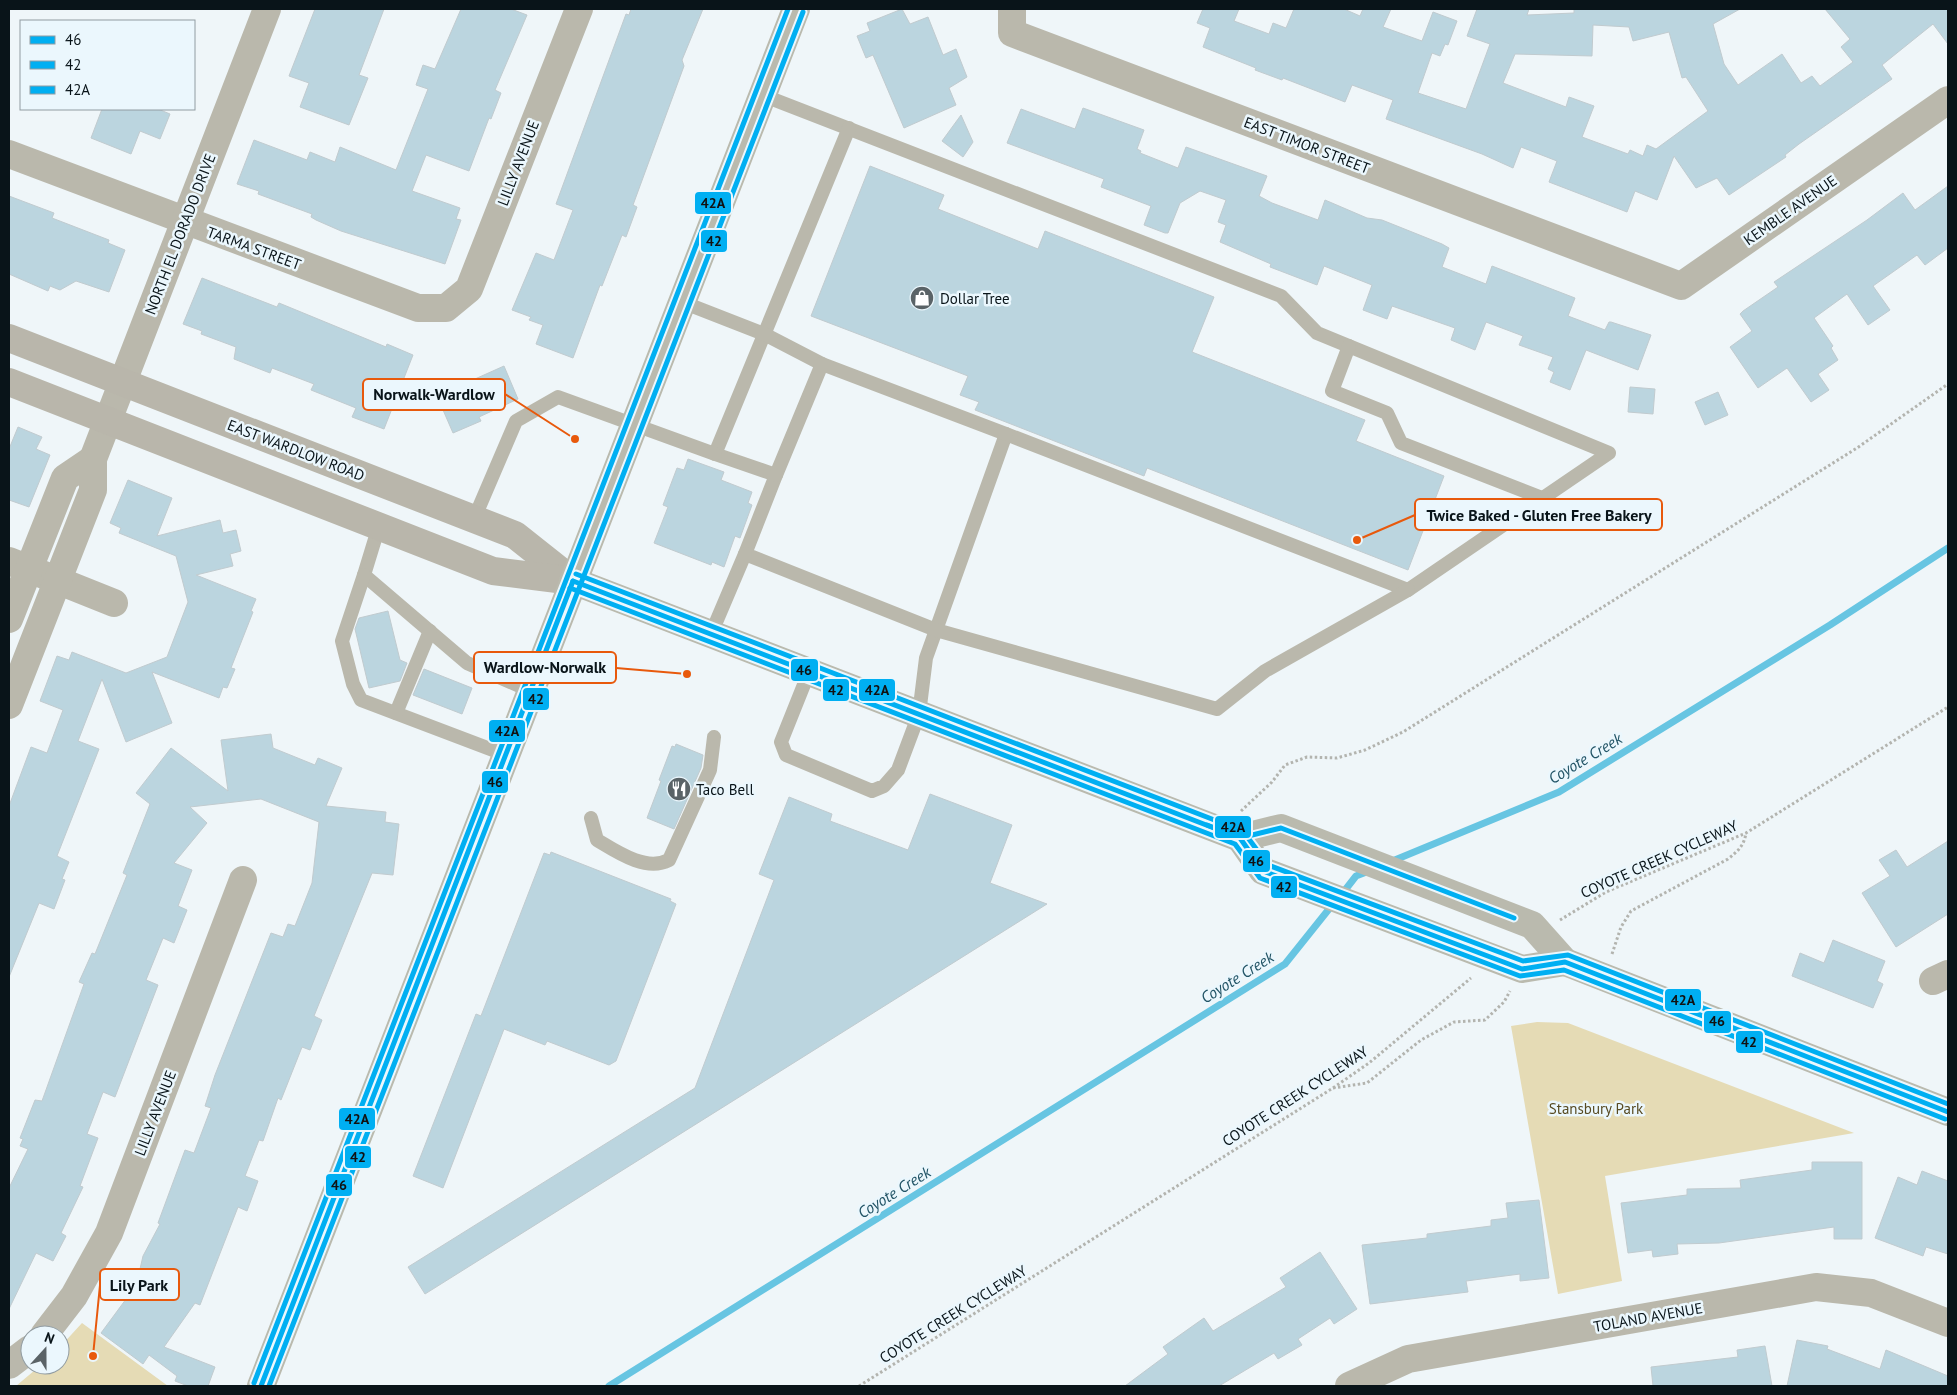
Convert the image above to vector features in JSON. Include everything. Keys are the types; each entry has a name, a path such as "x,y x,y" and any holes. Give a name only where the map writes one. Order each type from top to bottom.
{"main road":[{"path":"261,1386 796,9"},
{"name":"EAST WARDLOW ROAD","path":"9,338 515,535 573,581"},
{"name":"EAST WARDLOW ROAD","path":"9,382 494,571 573,581 1230,834"},
{"path":"1230,834 1281,828 1532,925 1565,962 1948,1112"},
{"path":"1230,834 1263,871 1522,969 1565,962"}],"street":[{"name":"NORTH EL DORADO DRIVE","path":"10,699 93,490 92,459 267,9"},
{"name":"LILLY AVENUE","path":"446,308 469,289 578,9"},
{"name":"EAST TIMOR STREET","path":"1012,9 1012,33 1626,266"},
{"name":"KEMBLE AVENUE","path":"1626,266 1681,286 1948,100"},
{"name":"TARMA STREET","path":"9,154 185,222 418,308 446,308"},
{"path":"9,619 19,565 64,478 92,459"},
{"path":"19,565 114,603"},
{"name":"LILLY AVENUE","path":"52,1325 74,1296 109,1233 244,880"},
{"name":"TOLAND AVENUE","path":"1349,1386 1408,1358 1816,1287 1871,1293 1948,1323"},
{"path":"9,1365 20,1357"}],"lane":[{"path":"745,554 936,630 1217,709 1265,671 1408,590 1609,453 1317,333 1281,296 762,95"},
{"path":"715,454 848,128"},
{"path":"682,302 764,334 822,364 1408,590"},
{"path":"1349,346 1332,391 1387,413 1401,442 1542,498"},
{"path":"712,634 822,364"},
{"path":"474,519 516,421 558,397 776,476"},
{"path":"809,672 781,742 786,755 872,791 884,786 898,770 919,714 926,658 1006,434"},
{"path":"379,526 342,641 353,684 361,700 506,755"},
{"path":"364,575 467,663 531,691"},
{"path":"396,713 430,631"},
{"path":"590,818 597,840 619,854 643,862 660,865 669,860 710,770 714,737"}],"path":[{"path":"1230,834 1285,766 1307,758 1337,758 1365,750 1403,732 1857,448 1948,384"},
{"name":"COYOTE CREEK CYCLEWAY","path":"1557,922 1606,892 1746,833 1948,707"},
{"path":"1603,978 1621,927 1631,911 1728,858 1740,849 1746,833"},
{"path":"1333,1088 1367,1083 1421,1040 1454,1022 1485,1020 1504,1002 1522,969"},
{"name":"COYOTE CREEK CYCLEWAY","path":"859,1386 1333,1088 1370,1063 1460,985 1476,974"}],"green space":[{"name":"Stansbury Park","path":"1537,1022 1568,1023 1854,1133 1605,1176 1622,1281 1558,1294 1511,1026"},
{"path":"82,1323 168,1386 16,1386 29,1375 70,1375 70,1336"}],"building":[{"path":"315,9 384,9 359,75 368,78 349,125 300,107 309,83 289,76"},
{"path":"461,9 511,9 527,15 495,90 501,93 491,119 489,118 469,171 426,155 412,191 460,208 456,219 461,220 445,264 341,231 316,220 311,217 312,214 258,194 259,191 237,184 254,140 307,160 310,152 335,162 340,147 396,170 428,89 416,85 423,65 435,69"},
{"path":"631,9 703,9 682,60 684,66 633,205 637,207 626,237 622,235 602,286 600,285 573,358 536,344 543,325 529,320 531,317 512,310 536,253 554,260 573,210 556,204 626,14 629,15"},
{"path":"902,9 910,24 928,17 943,55 956,49 967,77 949,88 956,105 904,128 873,55 866,58 857,36 870,31 867,23"},
{"path":"1203,9 1239,9 1234,21 1269,34 1273,23 1286,28 1294,9 1344,9 1360,16 1363,9 1391,9 1383,27 1422,41 1433,12 1457,21 1448,45 1445,44 1440,56 1432,53 1418,93 1466,109 1490,44 1467,36 1477,9 1529,9 1527,15 1574,13 1574,9 1740,9 1713,24 1724,64 1738,85 1782,54 1801,83 1812,76 1820,86 1853,62 1841,47 1850,39 1825,9 1948,9 1948,44 1933,24 1882,65 1892,79 1799,144 1785,155 1786,157 1729,195 1717,178 1696,188 1674,156 1657,200 1635,191 1627,212 1549,182 1557,161 1521,147 1513,168 1482,154 1386,119 1393,100 1352,85 1345,102 1283,78 1282,80 1255,70 1256,68 1203,47 1210,28 1197,23","holes":["1593,25 1629,27 1633,41 1669,32 1682,78 1686,77 1708,111 1656,149 1647,145 1643,156 1630,150 1628,154 1582,137 1594,106 1569,97 1566,107 1503,83 1515,54 1592,56"]},
{"path":"1083,108 1144,130 1137,149 1141,151 1140,153 1178,168 1186,147 1267,176 1259,196 1272,203 1318,220 1325,200 1367,218 1382,220 1449,248 1442,267 1486,284 1492,266 1575,298 1568,316 1605,330 1609,322 1611,322 1651,335 1638,370 1586,350 1570,390 1550,382 1554,372 1548,369 1553,357 1519,345 1523,336 1486,322 1475,350 1451,340 1455,328 1392,306 1387,319 1363,310 1372,285 1324,266 1317,285 1270,267 1271,264 1220,242 1226,225 1218,222 1226,200 1200,191 1180,203 1168,233 1165,233 1144,225 1151,206 1101,187 1104,179 1007,143 1021,109 1075,129"},
{"path":"102,110 160,110 170,114 160,139 140,131 131,154 91,138"},
{"path":"961,115 973,142 963,157 942,141"},
{"path":"870,166 944,195 938,209 1038,249 1045,231 1214,297 1192,352 1365,420 1356,441 1444,476 1408,570 1147,468 1144,476 975,410 979,402 960,395 968,376 811,316"},
{"path":"1948,186 1948,248 1925,265 1917,255 1873,286 1890,310 1868,325 1847,294 1814,318 1833,346 1831,348 1838,360 1818,374 1829,390 1811,402 1787,368 1758,388 1730,347 1752,331 1740,314 1778,287 1774,282 1867,220 1903,193 1915,210"},
{"path":"9,196 54,213 52,218 109,240 108,243 125,250 109,292 76,281 60,290 50,286 48,291 9,274"},
{"path":"202,278 277,307 279,303 386,347 387,344 413,355 384,429 352,417 356,408 311,390 314,384 272,368 270,373 234,359 236,347 201,334 202,331 183,324"},
{"path":"504,366 518,399 479,417 481,421 453,433 437,396"},
{"path":"1630,387 1655,389 1653,414 1628,412"},
{"path":"1718,392 1728,415 1705,425 1695,402"},
{"path":"18,427 42,437 36,449 50,455 29,507 9,500 9,449"},
{"path":"688,459 724,472 721,480 752,492 748,503 752,505 740,538 735,536 724,567 712,562 711,565 654,543 668,507 663,505 677,468 684,470"},
{"path":"128,480 172,498 157,536 220,520 223,533 236,530 241,551 230,554 233,566 196,575 256,599 251,611 253,612 231,668 235,669 227,688 223,687 219,698 152,672 172,723 126,742 102,679 78,741 99,749 57,856 69,862 62,879 65,880 54,909 39,903 9,977 9,806 31,747 47,753 63,710 40,701 57,656 69,660 72,652 126,673 167,657 188,602 176,556 119,533 121,528 110,523"},
{"path":"388,611 400,660 407,663 400,681 369,688 355,629 359,618"},
{"path":"424,669 472,688 462,714 413,695"},
{"path":"271,734 273,748 315,765 318,758 342,768 326,806 386,812 385,822 399,824 393,875 372,873 314,1016 322,1020 310,1050 302,1047 281,1100 278,1098 263,1141 259,1140 245,1176 258,1181 247,1211 238,1207 200,1305 195,1303 164,1347 215,1367 208,1386 188,1386 175,1381 177,1376 149,1355 143,1364 101,1333 146,1272 140,1269 143,1256 160,1224 158,1223 185,1150 194,1153 211,1108 205,1106 215,1075 271,933 283,937 288,924 295,926 312,883 319,822 261,799 190,807 207,823 174,863 192,870 178,906 187,910 174,943 163,938 146,980 158,985 115,1097 103,1092 87,1134 98,1138 80,1186 83,1187 61,1233 66,1236 53,1261 36,1253 9,1309 9,1188 28,1149 20,1146 23,1139 20,1138 35,1100 42,1101 84,984 79,982 92,953 95,954 127,875 123,873 150,804 136,793 171,748 228,791 221,740"},
{"name":"Taco Bell","path":"676,744 703,755 701,768 674,829 647,818 672,746 675,747"},
{"path":"930,794 1012,825 990,883 1047,904 425,1294 408,1267 695,1088 774,880 759,874 789,797 832,814 830,821 908,850"},
{"path":"1948,841 1948,914 1896,947 1862,893 1890,876 1879,860 1896,850 1907,867"},
{"path":"551,852 671,899 670,901 676,904 616,1061 609,1065 547,1041 545,1045 504,1029 443,1188 413,1176 476,1014 481,1016 544,853 550,855"},
{"path":"1833,940 1885,961 1877,981 1883,984 1873,1008 1792,976 1800,953 1824,963"},
{"path":"1812,1162 1862,1162 1862,1239 1834,1239 1834,1227 1719,1243 1677,1244 1678,1254 1653,1257 1652,1250 1628,1253 1621,1203 1687,1195 1687,1189 1741,1188 1740,1180 1812,1170"},
{"path":"1922,1171 1948,1181 1948,1254 1926,1247 1923,1256 1875,1238 1898,1177 1917,1185"},
{"path":"1539,1200 1549,1278 1520,1281 1520,1274 1466,1281 1468,1292 1370,1304 1362,1245 1427,1238 1427,1234 1491,1226 1491,1220 1508,1218 1506,1203"},
{"path":"1320,1252 1357,1309 1334,1324 1330,1318 1298,1339 1302,1345 1278,1359 1274,1353 1219,1386 1125,1386 1168,1354 1163,1347 1204,1318 1213,1331 1286,1287 1280,1278"},
{"path":"1797,1340 1828,1346 1827,1349 1880,1369 1886,1350 1948,1376 1948,1386 1787,1386"},
{"path":"1765,1346 1772,1386 1653,1386 1651,1367 1738,1357 1737,1350"}],"waterway":[{"name":"Coyote Creek","path":"1390,862 1559,792 1830,625 1948,548"},
{"name":"Coyote Creek","path":"1342,894 1356,876 1369,871"},
{"name":"Coyote Creek","path":"609,1386 1285,964 1333,904"}],"transit line":[{"name":"42A","path":"254,1383 788,9"},
{"name":"42","path":"269,1386 803,12"},
{"name":"42A","path":"576,574 1243,831 1268,865 1523,961 1568,955 1948,1104"},
{"name":"46","path":"573,581 1240,838 1263,871 1522,969 1565,962 1948,1112"},
{"name":"46","path":"261,1386 573,581"},
{"name":"42","path":"570,588 1235,844 1260,878 1520,976 1564,970 1945,1119"},
{"name":"46","path":"1207,825 1240,838 1281,828 1514,918"}],"place":[{"name":"Dollar Tree","path":"922,298"},
{"name":"Norwalk-Wardlow","path":"575,439"},
{"name":"Twice Baked - Gluten Free Bakery","path":"1357,540"},
{"name":"Wardlow-Norwalk","path":"687,674"},
{"name":"Taco Bell","path":"679,789"},
{"name":"Lily Park","path":"93,1356"}]}
